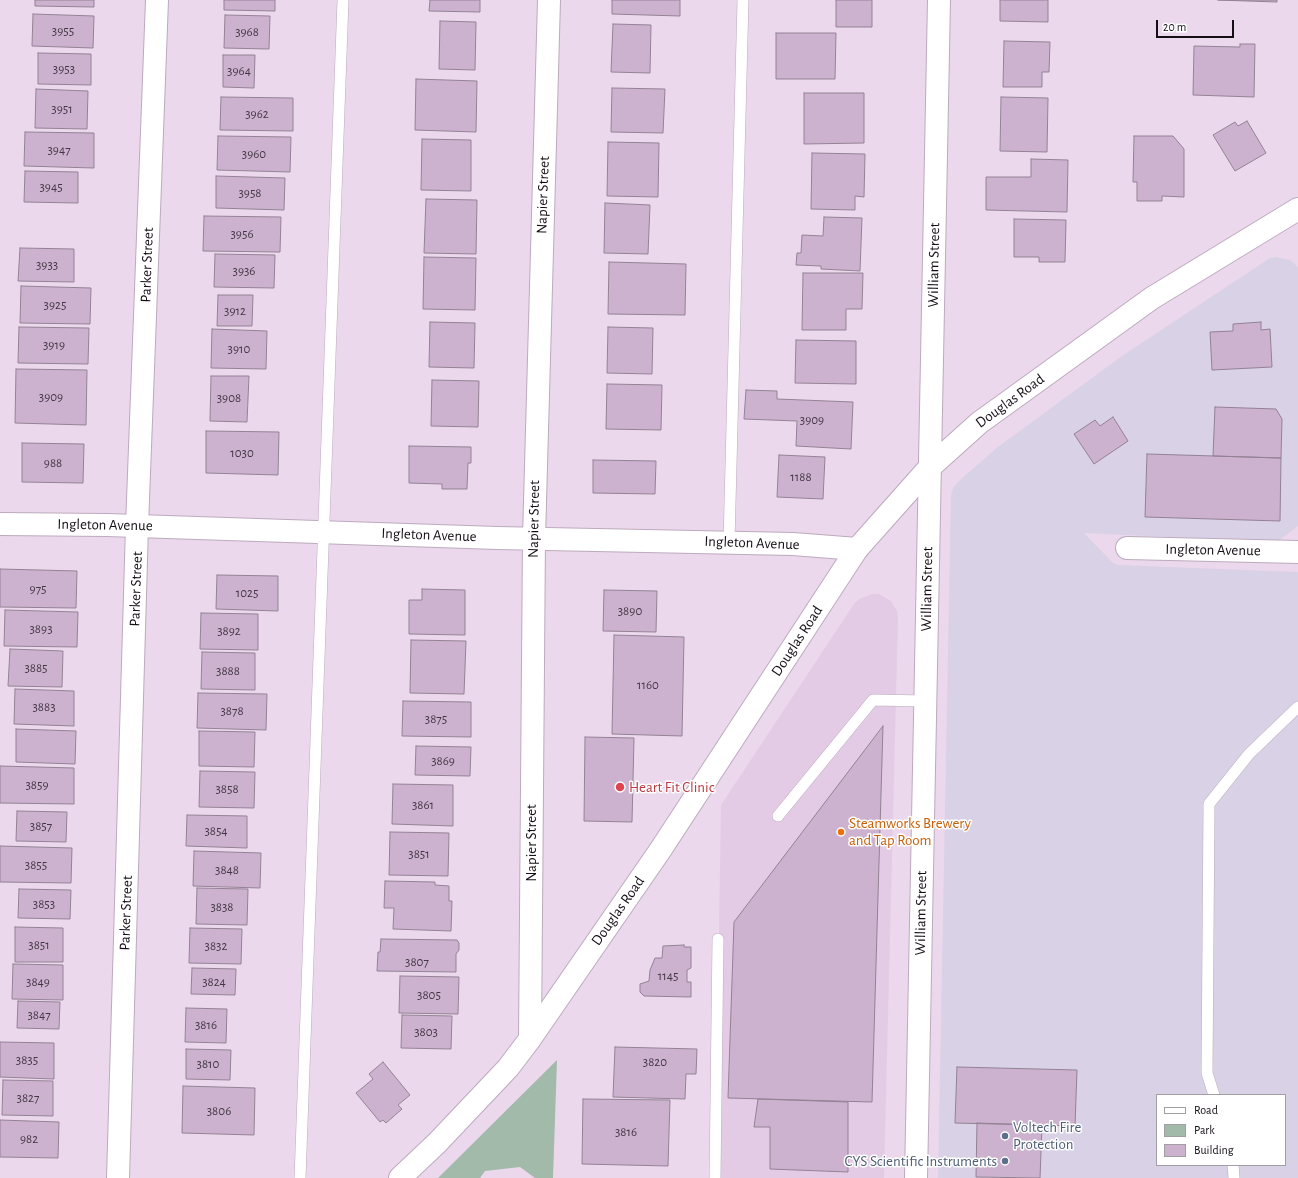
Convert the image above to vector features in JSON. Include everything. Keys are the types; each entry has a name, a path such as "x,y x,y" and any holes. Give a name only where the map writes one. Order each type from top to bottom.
{"street":[{"name":"Parker Street","path":"118,1178 137,526 157,0"},
{"name":"Napier Street","path":"530,1039 534,538 549,0"},
{"name":"William Street","path":"916,1178 939,0"},
{"name":"Douglas Road","path":"400,1178 437,1143 508,1068 530,1039 661,849 857,549 929,468 979,423 1152,298 1298,209"},
{"name":"Ingleton Avenue","path":"0,524 137,526 534,538 729,542 793,544 857,549"},
{"name":"Ingleton Avenue","path":"1127,548 1298,552"}],"lane":[{"path":"300,1178 322,531 343,0"},
{"path":"729,542 743,0"},
{"path":"778,816 873,700 926,701"},
{"path":"1214,1094 1206,1073 1210,804 1249,754 1298,707"},
{"path":"715,1178 718,939"},
{"path":"1233,1166 1234,1178"}],"shaded area":[{"path":"1276,257 1290,260 1298,267 1298,526 1277,542 1084,533 1113,563 1118,565 1298,572 1298,1178 938,1178 951,495 953,488 960,480 998,447 1122,356 1270,258"},
{"path":"872,594 879,594 891,601 897,611 898,618 884,1178 715,1178 721,805 854,604 859,599"}],"green space":[{"path":"557,1060 553,1178 535,1178 520,1167 485,1171 480,1178 438,1178"}],"building":[{"path":"35,0 94,0 94,7 35,6"},
{"path":"224,0 275,0 275,11 224,10"},
{"path":"430,0 480,0 480,12 429,11"},
{"path":"612,0 680,0 680,16 612,14"},
{"path":"836,0 872,0 872,27 836,27"},
{"path":"1000,0 1048,0 1048,22 1000,21"},
{"path":"1218,0 1277,0 1277,2"},
{"path":"33,14 94,16 93,48 32,46"},
{"path":"225,15 270,16 269,49 224,48"},
{"path":"440,21 476,22 475,70 439,69"},
{"path":"613,24 651,25 650,73 611,72"},
{"path":"776,33 836,33 835,79 776,79"},
{"path":"1004,41 1050,42 1049,72 1042,72 1042,87 1003,87"},
{"path":"1240,44 1255,44 1254,97 1193,95 1194,46 1240,47"},
{"path":"38,53 91,54 91,85 38,84"},
{"path":"223,55 255,55 254,88 223,87"},
{"path":"416,79 477,81 476,132 415,130"},
{"path":"612,88 665,89 663,133 611,132"},
{"path":"36,89 88,91 87,129 35,128"},
{"path":"804,93 864,93 864,143 804,144"},
{"path":"221,97 293,98 293,131 220,130"},
{"path":"1001,97 1048,98 1047,152 1000,151"},
{"path":"1247,121 1266,153 1235,171 1213,135 1235,122 1238,126"},
{"path":"25,132 94,133 94,168 24,166"},
{"path":"218,136 291,137 290,172 217,170"},
{"path":"1134,136 1173,136 1184,149 1184,197 1162,196 1162,201 1137,201 1137,182 1133,182"},
{"path":"422,139 471,140 471,191 421,190"},
{"path":"608,142 659,143 658,197 607,196"},
{"path":"812,153 865,154 864,197 855,196 855,210 811,209"},
{"path":"1031,159 1068,160 1067,212 986,210 986,177 1031,177"},
{"path":"25,171 78,172 78,203 24,202"},
{"path":"216,176 285,178 284,210 216,208"},
{"path":"426,199 477,200 476,254 424,253"},
{"path":"605,203 650,205 648,254 604,253"},
{"path":"204,216 281,217 280,252 203,251"},
{"path":"824,217 862,218 860,271 821,269 821,266 796,265 797,253 801,253 802,235 823,236"},
{"path":"1014,219 1066,220 1065,262 1039,262 1039,257 1014,257"},
{"path":"20,248 74,249 74,282 18,281"},
{"path":"215,254 275,255 274,288 214,287"},
{"path":"424,257 476,258 475,310 423,309"},
{"path":"609,262 686,264 685,315 608,314"},
{"path":"803,273 863,273 862,309 846,309 846,330 802,330"},
{"path":"21,286 91,288 90,324 20,323"},
{"path":"218,295 253,295 252,326 217,326"},
{"path":"430,322 475,323 474,368 429,367"},
{"path":"1261,322 1261,330 1270,329 1272,367 1212,370 1210,332 1233,331 1233,324"},
{"path":"19,327 89,328 88,364 18,363"},
{"path":"608,327 653,328 652,374 607,373"},
{"path":"212,329 267,331 266,369 211,368"},
{"path":"796,340 856,341 856,384 795,383"},
{"path":"16,369 87,370 86,425 15,423"},
{"path":"211,376 249,376 247,422 210,421"},
{"path":"432,380 479,381 478,427 431,426"},
{"path":"607,384 662,385 661,430 606,429"},
{"path":"746,390 777,391 777,399 853,402 851,449 796,446 797,421 744,419"},
{"path":"1215,407 1276,409 1282,419 1281,458 1213,456"},
{"path":"1113,417 1128,441 1094,464 1074,434 1095,420 1100,426"},
{"path":"206,431 279,432 278,475 206,473"},
{"path":"22,443 84,444 83,483 22,482"},
{"path":"409,446 471,447 471,463 468,463 467,489 442,489 442,484 409,483"},
{"path":"1147,454 1281,458 1280,521 1145,517"},
{"path":"779,455 825,457 823,499 777,497"},
{"path":"593,460 656,461 655,494 593,493"},
{"path":"0,569 77,571 76,608 0,607"},
{"path":"217,575 278,576 278,611 216,609"},
{"path":"422,589 465,590 465,635 409,634 409,600 422,600"},
{"path":"604,590 657,591 656,632 603,631"},
{"path":"5,610 78,612 77,647 4,646"},
{"path":"201,613 258,614 258,650 200,649"},
{"path":"614,635 684,637 682,736 612,734"},
{"path":"411,640 466,641 464,694 410,693"},
{"path":"10,649 63,651 62,687 8,686"},
{"path":"202,652 255,653 255,690 201,689"},
{"path":"15,689 74,691 74,726 14,724"},
{"path":"198,693 267,694 266,730 197,728"},
{"path":"403,701 471,702 471,737 402,736"},
{"name":"Steamworks Brewery and Tap Room","path":"883,726 872,1102 728,1098 734,922"},
{"path":"16,729 76,731 75,764 16,762"},
{"path":"199,731 255,732 254,767 199,766"},
{"path":"585,737 634,738 632,822 584,821"},
{"path":"416,746 471,747 470,776 415,775"},
{"path":"0,766 74,768 74,804 0,803"},
{"path":"200,771 255,772 254,808 199,807"},
{"path":"393,784 453,785 453,826 392,824"},
{"path":"17,811 67,812 66,842 16,841"},
{"path":"187,815 247,816 247,848 186,846"},
{"path":"390,832 449,833 448,876 389,875"},
{"path":"0,846 72,848 71,883 0,882"},
{"path":"194,851 261,853 260,888 193,886"},
{"path":"385,881 435,882 435,885 449,886 449,901 452,901 451,931 393,929 394,908 384,908"},
{"path":"197,888 248,889 247,925 196,924"},
{"path":"19,889 71,890 70,919 18,918"},
{"path":"15,927 63,928 63,962 15,962"},
{"path":"190,928 242,929 241,964 189,963"},
{"path":"381,939 457,940 459,943 459,950 456,954 456,972 377,971 378,952 380,952"},
{"path":"684,945 684,947 691,947 691,968 687,970 687,982 691,982 691,997 644,996 640,992 640,984 649,981 650,970 655,958 662,958 663,946"},
{"path":"13,964 63,965 63,1000 12,999"},
{"path":"192,968 236,969 235,995 191,994"},
{"path":"400,976 459,977 458,1014 399,1013"},
{"path":"18,1001 60,1002 59,1029 17,1028"},
{"path":"186,1008 227,1009 226,1043 185,1042"},
{"path":"402,1015 452,1016 451,1049 401,1048"},
{"path":"0,1042 54,1043 54,1079 0,1077"},
{"path":"615,1047 697,1049 696,1074 686,1074 685,1099 613,1097"},
{"path":"186,1049 231,1050 230,1080 186,1079"},
{"path":"383,1062 410,1095 398,1105 402,1109 386,1123 383,1120 380,1122 356,1093 373,1079 369,1074"},
{"path":"957,1067 1077,1070 1075,1126 955,1123"},
{"path":"3,1080 53,1081 53,1116 2,1115"},
{"path":"183,1086 255,1088 254,1135 182,1133"},
{"path":"583,1099 670,1100 668,1166 582,1164"},
{"path":"758,1099 848,1102 848,1172 770,1169 770,1127 754,1127"},
{"path":"0,1120 59,1122 58,1158 0,1157"},
{"path":"977,1123 1042,1125 1040,1178 976,1177"}],"place":[{"name":"Heart Fit Clinic","path":"620,787"},
{"name":"Steamworks Brewery and Tap Room","path":"841,832"},
{"name":"Voltech Fire Protection","path":"1005,1136"},
{"name":"CYS Scientific Instruments","path":"1005,1161"}]}
